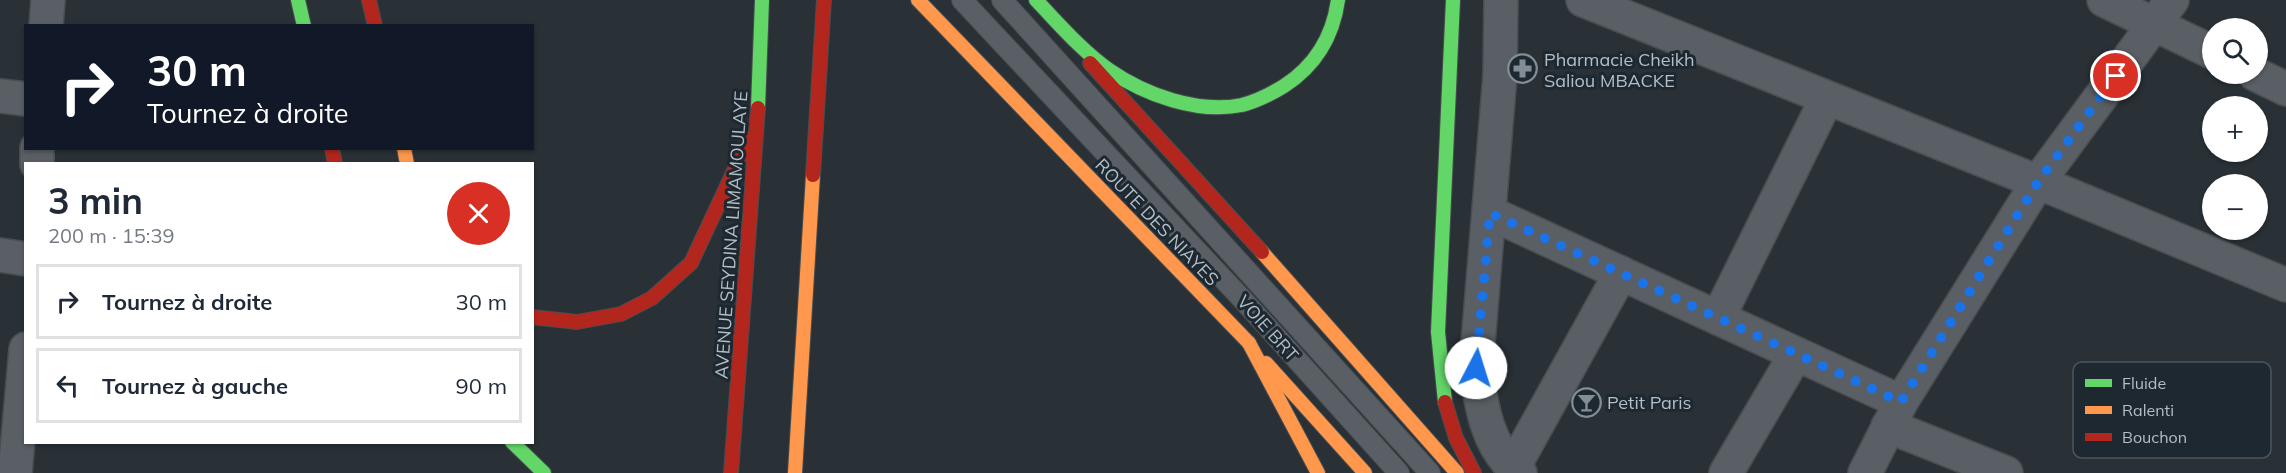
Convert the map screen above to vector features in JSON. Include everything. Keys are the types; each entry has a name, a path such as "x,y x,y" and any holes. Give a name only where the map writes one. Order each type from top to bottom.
{"main road":[{"path":"298,0 304,24"},
{"path":"369,0 375,24"},
{"name":"AVENUE SEYDINA LIMAMOULAYE","path":"731,473 758,118 762,0"},
{"path":"795,473 824,0"},
{"path":"1035,0 1095,60 1135,85 1167,98 1196,104 1234,106 1266,97 1299,76 1324,45 1337,14 1338,0"},
{"path":"1035,0 1457,473"},
{"path":"1453,0 1438,332 1440,383 1449,423 1464,458 1474,473"},
{"name":"ROUTE DES NIAYES","path":"922,4 1249,343 1365,473"},
{"path":"534,317 577,322 621,314 652,298 691,263 758,118"},
{"path":"1249,343 1318,473"},
{"path":"514,444 544,473"}],"street":[{"path":"46,24 48,0"},
{"path":"1501,0 1500,75 1476,368 1482,408 1493,441 1516,471 1621,273"},
{"path":"1583,0 2038,182 2286,285"},
{"path":"2104,0 2163,12 2202,44"},
{"path":"1865,473 1894,414 2038,182 2163,12"},
{"path":"2268,80 2286,89"},
{"path":"0,96 24,99"},
{"path":"1718,318 1827,98"},
{"path":"1490,213 1796,354 1894,414 2006,473"},
{"path":"0,255 24,259"},
{"path":"1726,473 1796,354"},
{"path":"15,473 10,418 24,358"}],"lane":[{"name":"VOIE BRT","path":"962,0 1243,300 1400,473"},
{"name":"VOIE BRT","path":"1002,0 1430,473"}],"traffic: fast":[{"path":"298,0 304,24"},
{"path":"758,108 762,0"},
{"path":"1036,0 1089,54 1123,79 1172,100 1208,107 1242,105 1264,97 1295,78 1321,49 1332,26 1338,0"},
{"path":"1445,402 1438,332 1453,0"},
{"path":"514,444 544,473"}],"traffic: slow":[{"path":"918,0 1249,343"},
{"path":"404,150 407,162"},
{"path":"795,473 813,175"},
{"path":"1262,252 1457,473"},
{"path":"1249,343 1318,473"},
{"path":"1266,363 1365,473"}],"traffic: jam":[{"path":"369,0 375,24"},
{"path":"813,175 824,0"},
{"path":"1090,63 1262,252"},
{"path":"731,473 758,108"},
{"path":"534,317 577,322 621,314 652,298 691,263 749,139"},
{"path":"332,150 335,162"},
{"path":"1445,402 1456,438 1474,473"}],"place":[{"name":"Pharmacie Cheikh Saliou MBACKE","path":"1523,69"},
{"name":"Petit Paris","path":"1586,402"}],"route":[{"path":"1476,368 1490,213 1901,402 2038,182 2116,76"}]}
